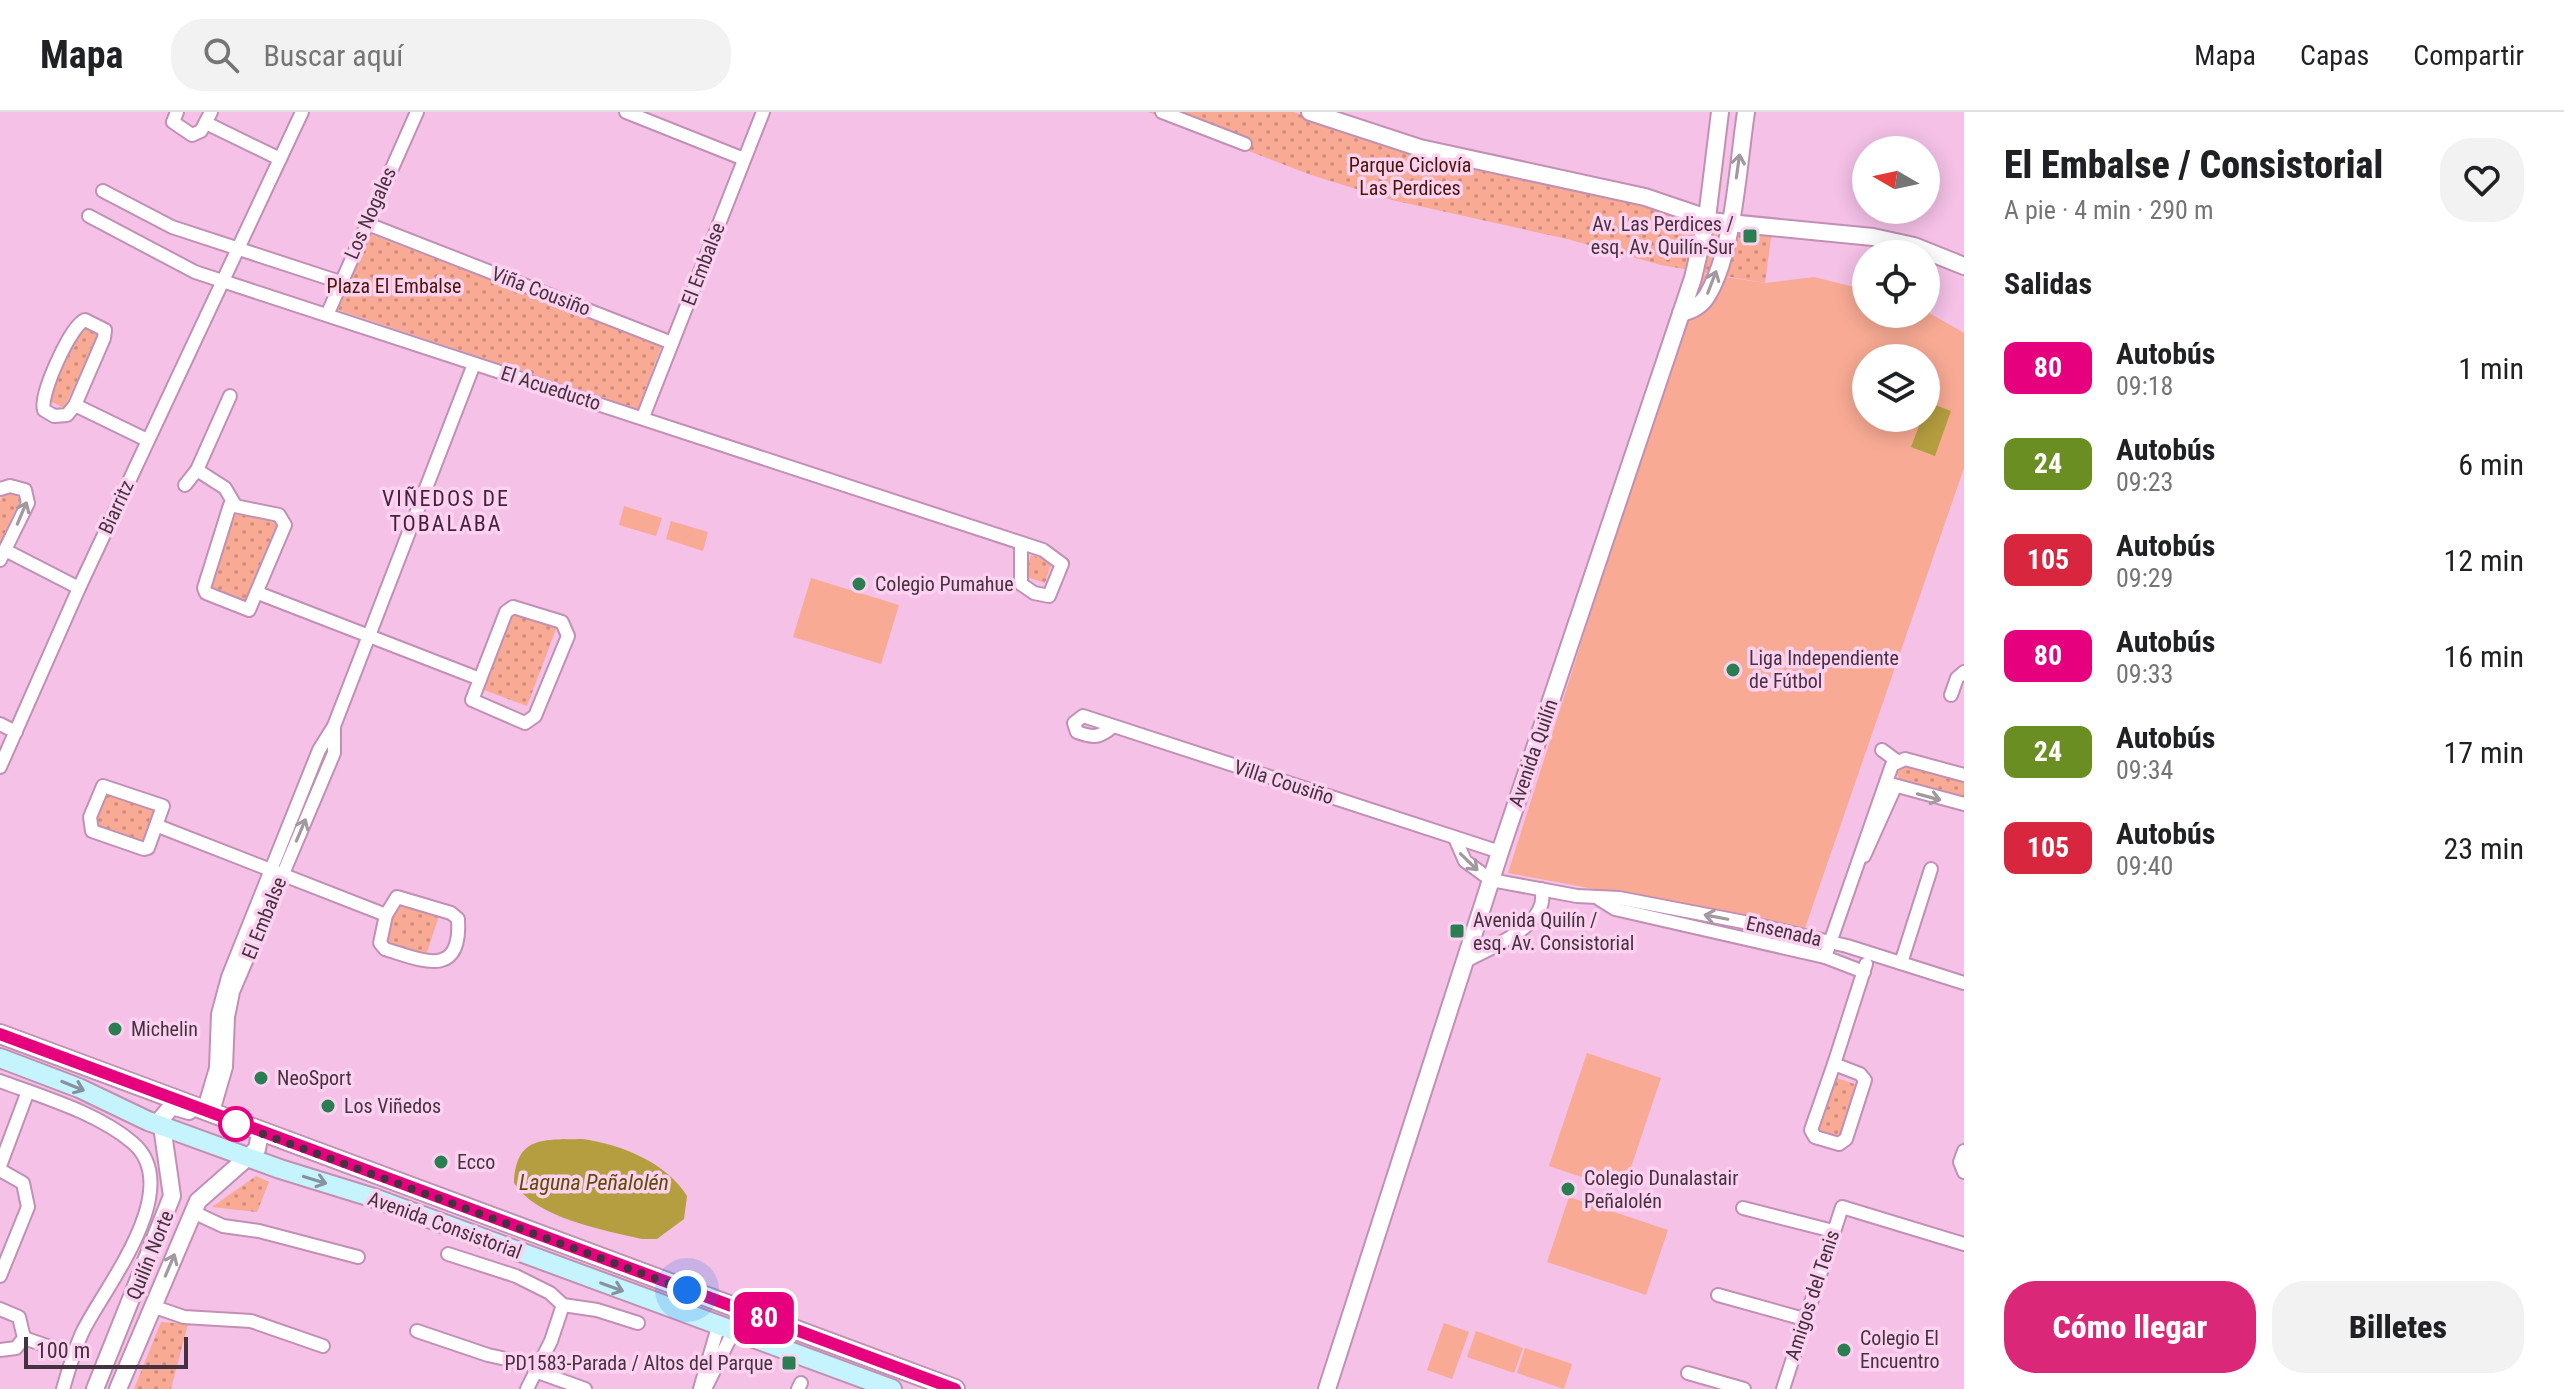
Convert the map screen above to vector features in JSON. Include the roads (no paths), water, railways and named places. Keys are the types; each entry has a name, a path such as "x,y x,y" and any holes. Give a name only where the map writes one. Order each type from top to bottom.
{"main road":[{"name":"Avenida Consistorial","path":"0,1034 207,1114 955,1389"},
{"name":"Avenida Consistorial","path":"0,1058 79,1088 161,1126 374,1198 892,1389"},
{"path":"571,1272 584,1264 581,1250"}],"street":[{"path":"177,112 173,122 175,127 192,135 198,135 208,118 280,159"},
{"name":"Biarritz","path":"0,767 147,440 302,112"},
{"name":"Los Nogales","path":"327,315 365,223 417,112"},
{"path":"626,112 744,159"},
{"name":"El Embalse","path":"643,417 763,112"},
{"path":"1162,112 1245,144"},
{"path":"1310,112 1420,148 1610,192 1677,216 1873,237 1914,246 1964,266"},
{"name":"Avenida Quilín","path":"1327,1389 1500,852 1681,313 1707,218 1720,112"},
{"path":"1681,313 1692,310 1707,295 1730,221 1746,112"},
{"path":"103,191 172,227 340,282"},
{"name":"El Acueducto","path":"89,216 140,246 222,282 1043,550 1062,564 1049,596 1034,593 1021,584 1021,543"},
{"name":"Viña Cousiño","path":"365,223 672,343"},
{"path":"85,320 100,325 104,338 75,405 60,417 44,410 42,404 74,328 85,320"},
{"name":"El Embalse","path":"207,1114 228,1056 231,1001 276,872 334,753 334,726 474,364"},
{"path":"185,485 197,470 230,396"},
{"path":"75,405 147,440"},
{"path":"197,470 225,488 235,505 284,519 285,525 253,606 244,610 206,593 204,588 226,512 235,505"},
{"path":"0,489 10,486 25,490 28,503 3,555 79,588"},
{"path":"258,593 480,679"},
{"path":"513,607 562,622 567,627 568,636 530,722 475,704 473,696 480,679 506,612 513,607"},
{"path":"1951,695 1957,678 1964,672"},
{"path":"0,724 16,732"},
{"name":"Villa Cousiño","path":"1113,726 1500,852"},
{"path":"1882,750 1897,761 1909,760 1964,775"},
{"path":"1825,957 1897,761"},
{"path":"1890,784 1964,804"},
{"path":"109,786 163,806 158,826 144,849 92,831 89,826 100,790 109,786"},
{"path":"158,826 386,915"},
{"path":"1455,838 1465,861 1491,880"},
{"path":"1901,963 1931,869"},
{"name":"Ensenada","path":"1491,880 1577,896 1619,898 1749,923 1832,942 1964,983"},
{"path":"1539,914 1544,903 1541,889"},
{"path":"1466,961 1511,936 1539,914 1577,896"},
{"path":"397,897 451,913 458,919 459,928 450,955 441,963 430,963 385,949 380,935 386,915 397,897"},
{"name":"Ensenada","path":"1599,899 1615,909 1825,957 1864,972"},
{"path":"1745,937 1749,923"},
{"path":"1834,1064 1860,1074 1865,1080 1846,1139 1839,1144 1817,1139 1811,1130 1870,953"},
{"path":"0,1081 99,1122 134,1144 147,1161 150,1183 145,1213 122,1270 96,1307 73,1355 63,1389"},
{"path":"0,1276 28,1207 23,1183 0,1168 28,1091"},
{"path":"161,1126 163,1114 172,1106 207,1114"},
{"name":"Quilín Norte","path":"95,1389 172,1196 171,1167 161,1126"},
{"name":"Quilín Norte","path":"118,1389 193,1212 207,1191 259,1145 260,1133"},
{"path":"1964,1151 1960,1162 1964,1172"},
{"path":"1743,1208 1833,1231"},
{"name":"Amigos del Tenis","path":"1783,1389 1839,1211 1848,1208 1964,1244"},
{"path":"193,1212 223,1226 259,1231 358,1257"},
{"path":"448,1254 516,1276 550,1293 563,1305 597,1310 638,1323"},
{"path":"1718,1295 1804,1319"},
{"path":"527,1389 551,1341 563,1305"},
{"path":"152,1306 184,1317 251,1321 323,1346"},
{"path":"0,1309 19,1317 24,1338"},
{"path":"702,1389 726,1330"},
{"path":"417,1331 536,1368 585,1389"},
{"path":"24,1338 73,1355"},
{"path":"0,1350 16,1348 24,1338"},
{"path":"1688,1373 1744,1389"}],"water":[{"path":"1940,407 1951,411 1935,456 1911,447 1917,432 1940,432"},
{"name":"Laguna Peñalolén","path":"582,1139 626,1150 667,1173 687,1196 684,1219 657,1239 642,1239 590,1227 554,1214 524,1195 514,1183 516,1167 526,1148 544,1141"}],"place":[{"name":"Av. Las Perdices / esq. Av. Quilín-Sur","path":"1750,236"},
{"name":"Colegio Pumahue","path":"859,584"},
{"name":"Liga Independiente de Fútbol","path":"1733,670"},
{"name":"Avenida Quilín / esq. Av. Consistorial","path":"1457,931"},
{"name":"Michelin","path":"115,1029"},
{"name":"NeoSport","path":"261,1078"},
{"name":"Los Viñedos","path":"328,1106"},
{"name":"Ecco","path":"441,1162"},
{"name":"Colegio Dunalastair Peñalolén","path":"1568,1189"},
{"name":"Colegio El Encuentro","path":"1844,1350"},
{"name":"PD1583-Parada / Altos del Parque","path":"789,1363"}],"district":[{"name":"VIÑEDOS DE TOBALABA","path":"446,510"}],"park label":[{"name":"Parque Ciclovía Las Perdices","path":"1410,176"},
{"name":"Plaza El Embalse","path":"394,286"}]}
